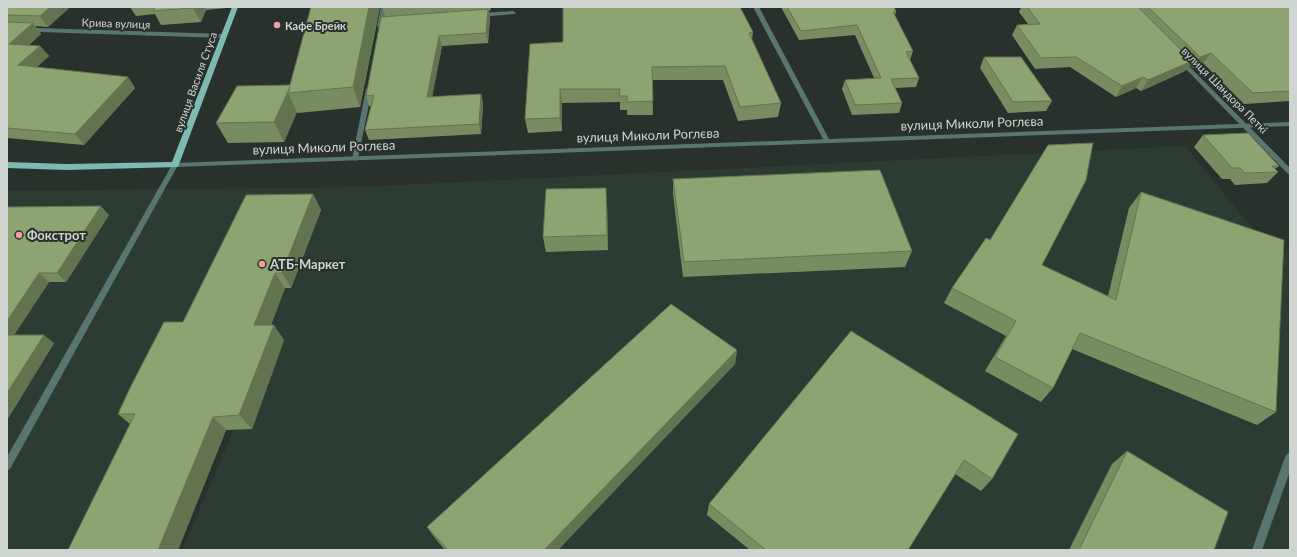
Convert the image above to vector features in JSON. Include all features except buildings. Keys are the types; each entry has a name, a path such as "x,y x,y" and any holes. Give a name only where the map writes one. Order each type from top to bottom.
{"main road":[{"name":"вулиця Василя Стуса","path":"175,165 235,7"},
{"name":"вулиця Миколи Роглєва","path":"7,165 67,167 175,165"}],"street":[{"path":"379,31 384,7"},
{"path":"756,7 827,141"},
{"path":"474,16 513,13"},
{"path":"381,23 388,23"},
{"name":"Крива вулиця","path":"7,29 224,36"},
{"name":"вулиця Шандора Петкі","path":"1177,57 1290,172"},
{"path":"355,159 369,84"},
{"name":"вулиця Миколи Роглєва","path":"175,165 1290,124"},
{"path":"7,466 175,165"},
{"path":"1257,550 1290,457"}],"shaded area":[{"path":"1185,146 1267,246 1290,251 1290,550 182,550 234,429 226,430 178,550 7,550 7,191 361,187"}],"place":[{"name":"Кафе Брейк","path":"277,25"},
{"name":"Фокстрот","path":"19,235"},
{"name":"АТБ-Маркет","path":"262,264"}]}
